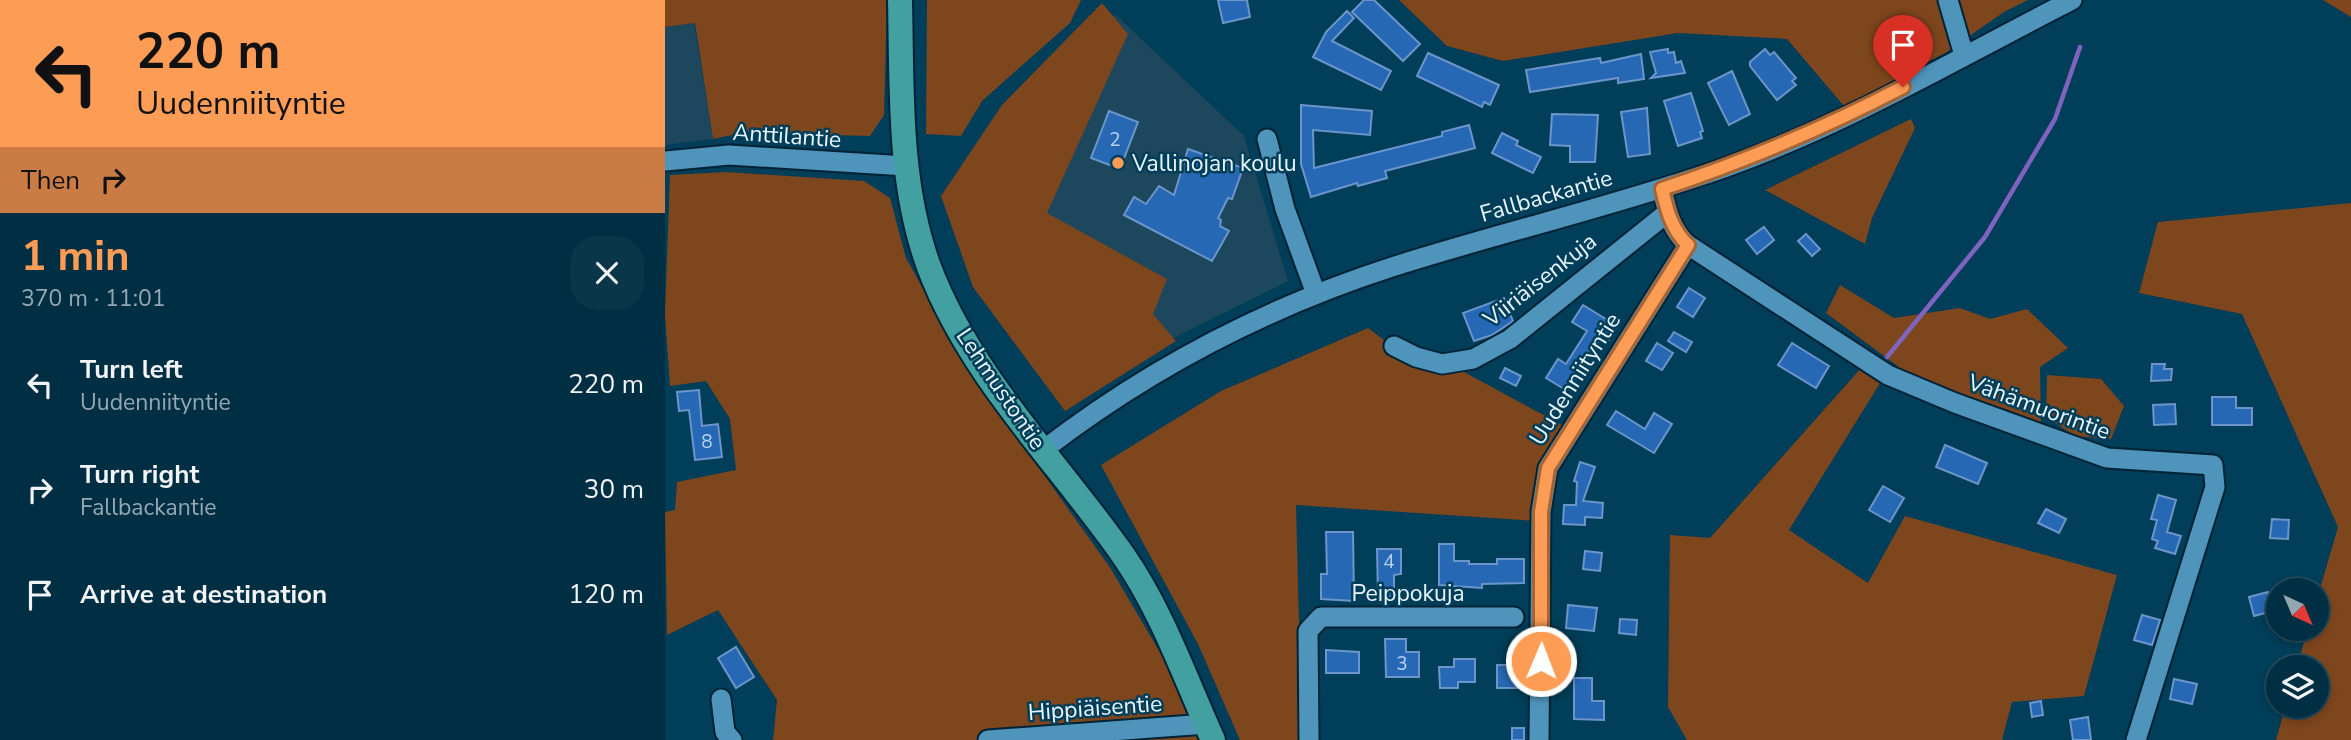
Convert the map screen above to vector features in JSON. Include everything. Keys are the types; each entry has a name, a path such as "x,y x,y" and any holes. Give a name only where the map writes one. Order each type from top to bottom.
{"main road":[{"name":"Lehmustontie","path":"901,0 902,131 906,166 928,265 973,353 1042,451 1124,557 1181,661 1210,732"}],"street":[{"path":"1948,0 1964,55"},
{"name":"Fallbackantie","path":"1042,451 1119,394 1191,351 1316,294 1392,267 1662,189 1745,160 1821,127 2072,0"},
{"path":"1267,139 1285,209 1316,294"},
{"name":"Anttilantie","path":"665,161 729,155 906,166"},
{"path":"1662,189 1667,213 1678,236 1688,245"},
{"name":"Viiriäisenkuja","path":"1394,346 1416,357 1442,364 1473,359 1510,339 1667,213"},
{"name":"Uudenniityntie","path":"1539,740 1541,512 1548,468 1688,245"},
{"name":"Vähämuorintie","path":"1688,245 1888,375 1921,389 2107,458 2213,465 2215,487 2136,740"},
{"name":"Peippokuja","path":"1309,740 1308,631 1321,617 1514,617"},
{"path":"720,699 725,732 732,740"},
{"name":"Hippiäisentie","path":"988,740 1210,732"}],"shaded area":[{"path":"665,0 887,0 884,115 870,136 742,133 713,139 695,23 665,27"},
{"path":"927,0 1081,0 1070,23 982,101 961,136 926,134"},
{"path":"1399,0 2028,0 2004,12 1945,53 1844,106 1787,39 1678,33 1503,61 1447,46"},
{"path":"2323,0 2351,0 2351,17"},
{"path":"1102,3 1128,34 1047,213 1167,279 1153,314 1176,341 1065,411 973,287 941,196 1002,105"},
{"name":"Vallinojan koulu","path":"1115,14 1244,136 1288,281 1147,351 959,191"},
{"path":"694,23 713,139 665,145 665,27"},
{"path":"1911,119 1915,128 1872,218 1865,244 1765,190"},
{"path":"726,172 864,181 890,198 906,258 965,364 1111,569 1168,666 1200,740 773,740 777,700 718,610 667,635 665,512 675,510 677,482 736,470 730,419 706,381 670,386 665,315 670,175"},
{"path":"2351,203 2351,740 2276,740 2282,718 2329,718 2329,655 2300,655 2304,641 2329,641 2329,578 2323,578 2338,527 2242,314 2139,293 2158,222"},
{"path":"1840,285 1894,318 1960,308 1990,319 2027,309 2068,348 2040,367 2041,425 1903,370 1826,313"},
{"path":"1368,328 1393,347 1451,365 1562,425 1536,469 1536,521 1296,505 1302,740 1240,740 1198,644 1101,465 1221,391"},
{"path":"1862,367 1882,380 1789,530 1868,583 1905,516 2117,575 2084,696 2012,702 2002,740 1687,740 1668,707 1670,535 1710,538"},
{"path":"2047,375 2101,379 2124,406 2111,439 2075,436 2046,417"}],"building":[{"path":"1218,0 1247,0 1250,17 1223,23"},
{"path":"1364,0 1374,0 1420,44 1403,61 1352,12"},
{"path":"1347,11 1354,18 1332,41 1391,71 1381,90 1313,57 1326,32"},
{"path":"1668,49 1668,53 1674,52 1676,63 1681,61 1685,73 1651,78 1656,73 1650,52"},
{"path":"1765,49 1770,55 1774,52 1796,78 1792,81 1796,85 1777,100 1750,66 1750,62"},
{"path":"1428,53 1499,85 1490,105 1484,102 1482,107 1417,76"},
{"path":"1641,54 1644,79 1618,83 1618,78 1530,92 1526,70 1600,58 1601,63"},
{"path":"1732,71 1750,114 1729,125 1708,83"},
{"path":"1691,93 1703,131 1700,132 1702,138 1678,146 1664,101"},
{"path":"1301,105 1372,111 1370,135 1313,130 1314,168 1442,136 1442,132 1469,125 1475,148 1385,171 1387,178 1358,186 1357,183 1311,197 1301,164"},
{"path":"1647,108 1650,154 1628,157 1621,112"},
{"path":"1109,111 1138,122 1120,169 1091,158"},
{"path":"1552,114 1598,115 1595,162 1570,162 1570,146 1550,145"},
{"path":"1502,133 1518,141 1516,145 1541,157 1533,173 1492,153"},
{"path":"1188,149 1243,168 1232,199 1228,198 1218,218 1221,220 1220,226 1229,231 1212,261 1124,215 1134,197 1146,204 1159,186 1174,195"},
{"path":"1764,227 1774,240 1757,254 1746,240"},
{"path":"1806,234 1820,249 1812,256 1798,241"},
{"path":"1689,288 1705,298 1693,317 1677,307"},
{"path":"1504,298 1513,321 1492,335 1474,341 1463,313"},
{"path":"1583,305 1617,326 1607,343 1600,339 1573,382 1570,380 1564,389 1546,378 1558,359 1566,364 1587,331 1572,322"},
{"path":"1674,332 1692,342 1686,352 1668,341"},
{"path":"1657,343 1673,353 1662,370 1646,361"},
{"path":"1792,343 1829,366 1816,388 1778,365"},
{"path":"2152,364 2165,364 2164,369 2172,369 2171,380 2151,381"},
{"path":"1505,368 1521,376 1516,386 1500,378"},
{"path":"699,390 702,426 718,424 722,457 695,460 689,410 679,411 677,392"},
{"path":"2212,397 2236,397 2236,408 2252,408 2252,425 2212,425"},
{"path":"2175,404 2176,424 2154,425 2153,405"},
{"path":"1616,411 1645,429 1654,413 1672,424 1654,453 1607,425"},
{"path":"1945,445 1987,463 1978,484 1936,467"},
{"path":"1580,462 1595,467 1583,501 1603,503 1602,518 1585,517 1585,525 1563,524 1564,505 1576,505 1577,482 1574,481"},
{"path":"1883,486 1904,498 1890,522 1869,510"},
{"path":"2158,495 2176,500 2167,532 2181,536 2175,554 2155,548 2158,541 2152,539 2157,520 2151,519"},
{"path":"2046,509 2066,519 2059,533 2038,523"},
{"path":"2272,519 2289,520 2288,539 2270,538"},
{"path":"1326,532 1353,532 1354,601 1321,599 1321,574 1327,574"},
{"path":"1439,544 1454,544 1454,561 1469,561 1469,564 1497,564 1497,559 1524,559 1524,583 1482,584 1482,588 1439,585"},
{"path":"1377,549 1401,549 1401,574 1394,575 1394,597 1378,597"},
{"path":"1585,551 1602,553 1600,571 1583,569"},
{"path":"2266,593 2266,613 2254,616 2249,597"},
{"path":"1568,605 1597,608 1594,631 1566,628"},
{"path":"2142,615 2160,620 2152,645 2134,640"},
{"path":"1620,619 1637,620 1636,635 1619,633"},
{"path":"1385,639 1406,639 1406,652 1419,652 1419,677 1386,677"},
{"path":"736,647 754,677 736,688 718,658"},
{"path":"1326,650 1359,652 1359,673 1326,673"},
{"path":"1454,659 1475,659 1475,682 1458,682 1458,688 1440,688 1439,667 1454,667"},
{"path":"1497,665 1524,665 1524,688 1497,688"},
{"path":"1574,678 1592,678 1592,701 1604,701 1604,720 1574,719"},
{"path":"2174,679 2197,684 2192,704 2170,699"},
{"path":"2041,701 2043,715 2032,717 2030,703"},
{"path":"2088,717 2091,740 2073,740 2070,720"},
{"path":"1512,728 1524,728 1524,740 1512,740"}],"waterway":[{"path":"1887,357 1985,237 2055,119 2080,47"}],"place":[{"name":"Vallinojan koulu","path":"1118,163"}],"route":[{"path":"1541,661 1541,512 1548,468 1688,245 1678,236 1667,213 1662,189 1745,160 1903,87"}]}
